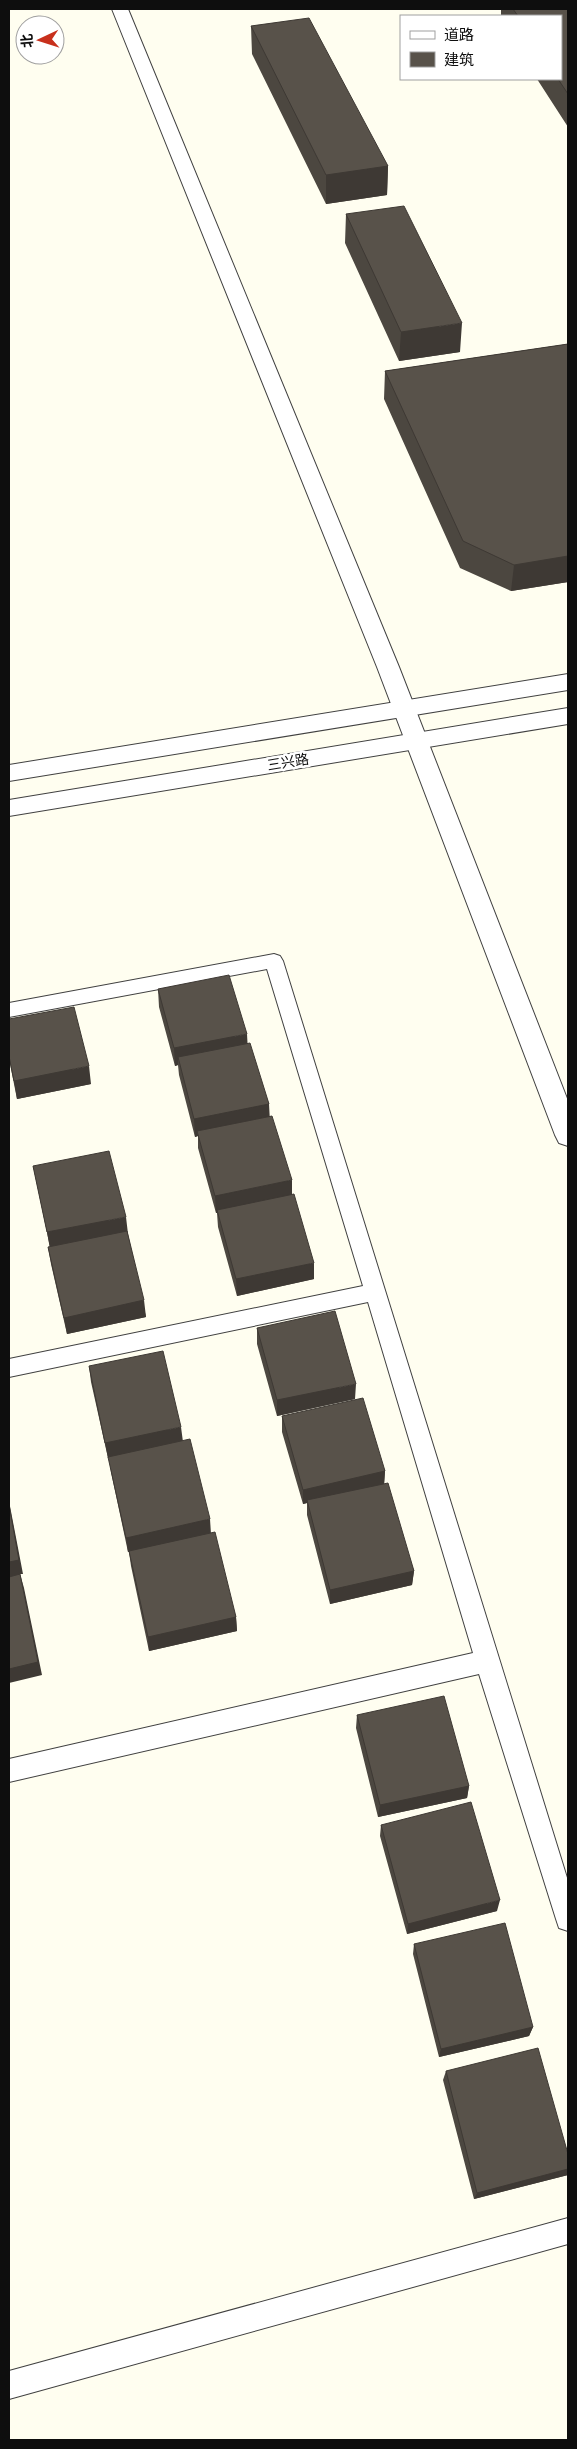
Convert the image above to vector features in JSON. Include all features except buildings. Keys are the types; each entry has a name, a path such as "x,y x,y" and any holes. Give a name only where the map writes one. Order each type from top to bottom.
{"street":[{"path":"120,9 404,709 568,1135"},
{"path":"9,773 568,682"},
{"name":"三兴路","path":"9,808 568,716"}],"lane":[{"path":"9,1010 274,961 487,1661 568,1919"},
{"path":"9,1368 374,1292"},
{"path":"9,1771 487,1661"},
{"path":"9,2385 568,2231"}]}
